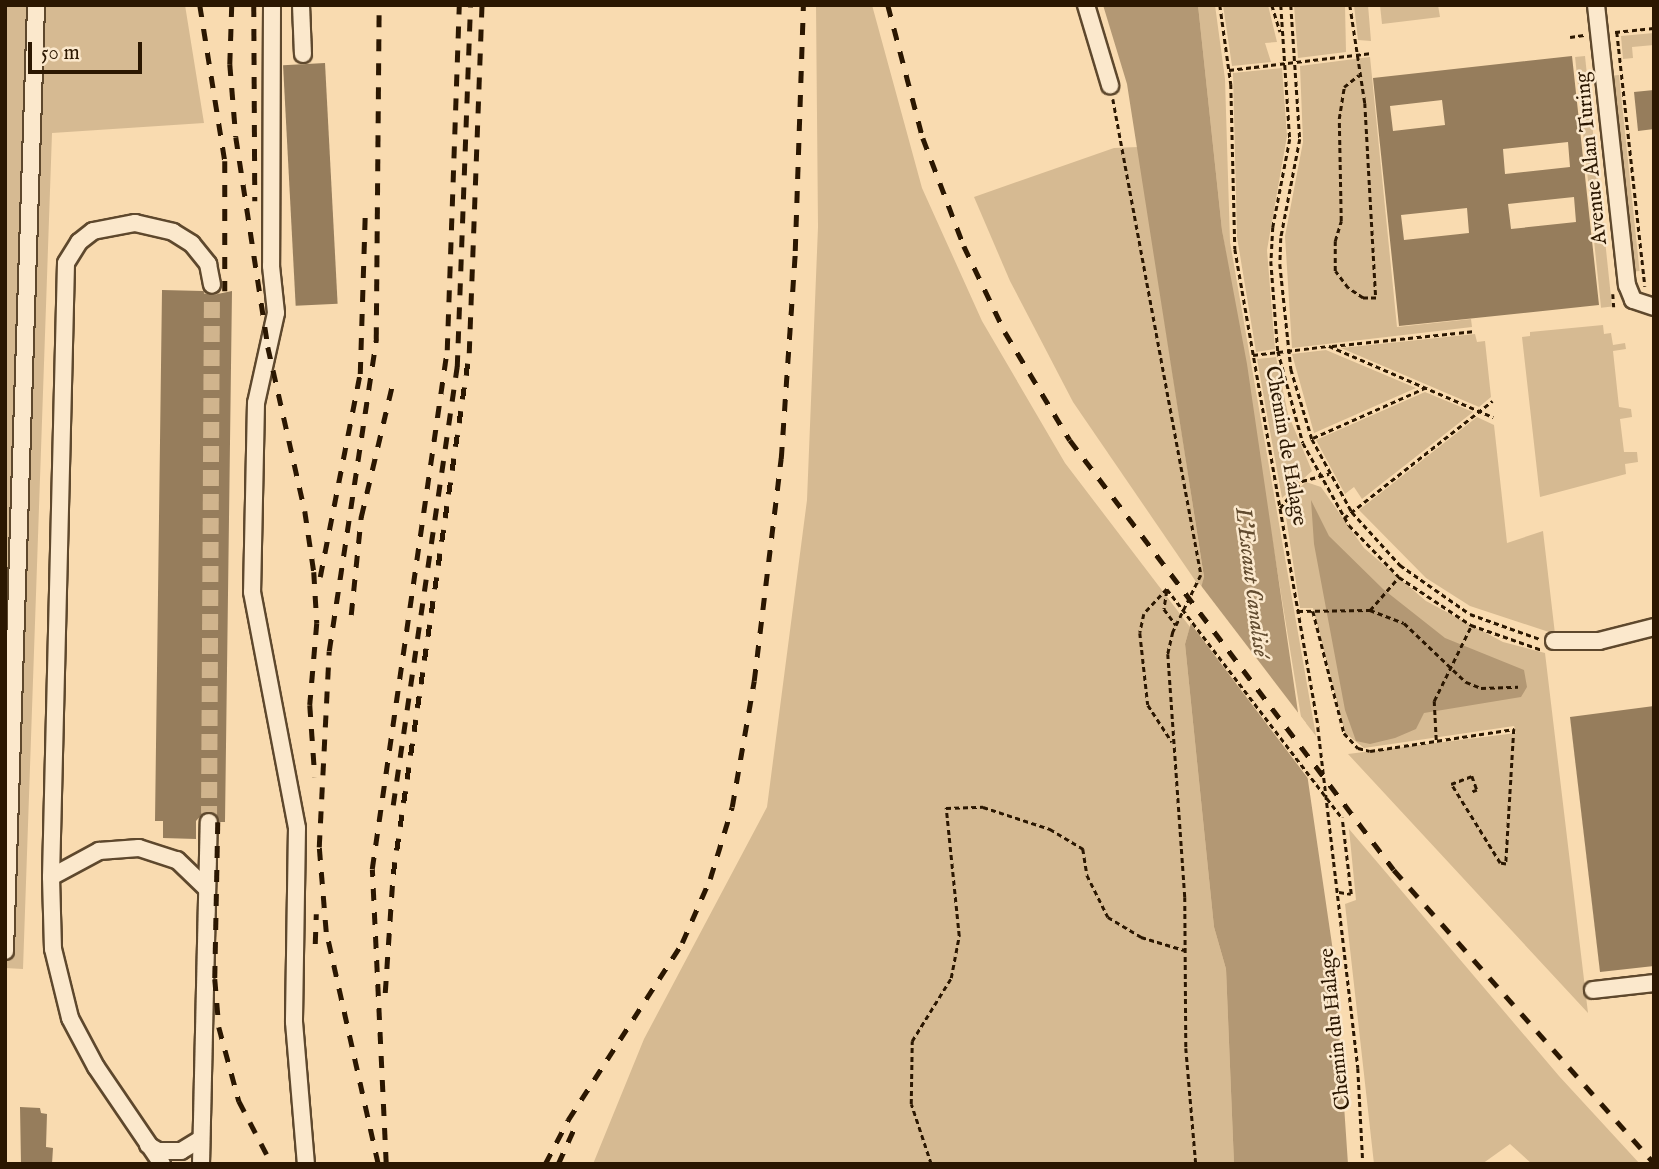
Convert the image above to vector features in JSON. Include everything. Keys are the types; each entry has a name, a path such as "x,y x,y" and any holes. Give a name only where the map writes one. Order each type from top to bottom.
{"street":[{"path":"5,951 37,5"},
{"path":"272,5 271,266 276,313 257,403 252,592 297,828 294,1022 306,1164"},
{"path":"301,5 303,54"},
{"path":"1086,5 1110,85"},
{"name":"Avenue Alan Turing","path":"1596,5 1627,285 1637,303 1654,307"},
{"path":"162,1164 86,1051 66,1006 51,937 66,263 79,242 93,231 135,223 173,232 192,244 208,264 212,285"},
{"path":"1553,646 1599,641 1654,627"},
{"path":"201,1164 199,1140 209,821"},
{"path":"51,877 99,851 139,848 177,859 206,888"},
{"path":"1593,990 1654,983"},
{"path":"148,1145 158,1151 181,1151 199,1140"}],"path":[{"name":"Chemin de Halage","path":"1220,5 1229,70 1233,234 1298,611 1339,892"},
{"path":"1272,5 1283,40"},
{"path":"1281,5 1290,139 1271,249 1278,351 1292,415 1318,476 1344,518 1399,578 1471,625 1508,641 1553,646"},
{"path":"1291,5 1300,139 1280,246 1288,350 1312,439 1352,512 1390,556 1446,599 1504,629 1553,646"},
{"path":"1350,5 1354,55 1359,75 1377,252 1376,298 1363,298 1348,288 1335,271 1335,241 1341,221 1339,119 1345,87 1359,75"},
{"path":"1599,33 1654,28"},
{"path":"1617,32 1645,288 1653,287"},
{"path":"1229,70 1372,54"},
{"path":"1110,85 1200,576 1176,625 1168,654 1184,950 1186,1048 1196,1164"},
{"path":"1253,355 1475,331"},
{"path":"1329,346 1493,417"},
{"path":"1312,439 1425,388"},
{"path":"1344,518 1492,401"},
{"path":"1280,509 1296,485 1329,474"},
{"path":"1370,610 1399,578"},
{"path":"1167,589 1164,609 1176,625"},
{"path":"1167,589 1144,614 1140,633 1147,705 1173,743"},
{"path":"1167,589 1342,818 1351,894 1339,892"},
{"path":"1298,611 1370,610 1404,623 1448,669 1474,686 1518,687"},
{"path":"1313,611 1347,739 1370,751 1514,729 1506,864 1500,863 1451,784 1472,776 1477,790 1472,792"},
{"path":"1436,740 1433,706 1448,669 1471,625"},
{"path":"931,1164 911,1104 912,1041 951,978 959,936 946,808 983,807 1050,829 1083,849 1087,875 1108,917 1141,937 1184,950"},
{"name":"Chemin du Halage","path":"1339,892 1363,1164"}],"shaded area":[{"path":"5,5 185,5 204,123 52,133 23,969 5,968"},
{"path":"816,5 872,5 922,188 982,321 1065,463 1190,627 1185,644 1214,927 1226,969 1234,1164 593,1164 644,1039 767,807 807,500 818,227"},
{"path":"1198,5 1215,5 1225,79 1230,242 1316,736 1301,717 1222,230"},
{"path":"1223,5 1268,5 1277,42 1265,43 1271,62 1232,66"},
{"path":"1294,5 1345,5 1346,52 1298,58"},
{"path":"1354,5 1368,5 1371,41 1358,40"},
{"path":"1380,5 1438,5 1440,17 1382,24"},
{"path":"1654,33 1654,45 1632,47 1633,58 1623,59 1621,36"},
{"path":"1585,56 1600,194 1590,195 1575,57"},
{"path":"1370,57 1397,327 1471,319 1472,327 1292,348 1285,236 1303,142 1300,66"},
{"path":"1282,68 1287,136 1267,250 1275,349 1256,352 1237,237 1233,73"},
{"path":"1619,75 1640,271 1632,272 1611,76"},
{"path":"1138,147 1204,578 1201,589 1073,402 1010,281 974,197 1114,148"},
{"path":"1603,221 1612,307 1601,308 1592,222"},
{"path":"1603,325 1604,334 1611,333 1613,345 1625,343 1626,349 1613,351 1619,407 1631,409 1632,417 1620,419 1624,452 1637,452 1638,462 1625,464 1626,474 1540,497 1522,337 1530,336 1530,332"},
{"path":"1475,334 1477,342 1485,341 1491,397 1479,407 1341,348"},
{"path":"1326,350 1416,388 1314,433 1292,354"},
{"path":"1276,357 1288,414 1312,471 1282,498 1257,359"},
{"path":"1425,392 1473,412 1362,499 1354,487 1345,494 1316,440"},
{"path":"1477,417 1494,425 1507,543 1543,531 1555,634 1470,606 1426,578 1359,510"},
{"path":"1306,482 1321,487 1364,548 1426,601 1503,642 1545,653 1588,1013 1348,754 1516,733 1514,726 1364,748 1345,733 1313,608 1300,608 1286,517 1293,494"},
{"path":"1349,829 1559,1076 1640,1164 1532,1164 1510,1144 1482,1164 1374,1164 1345,904 1356,900"}],"water":[{"name":"L'Escaut Canalisé","path":"1103,5 1198,5 1222,230 1247,364 1334,958 1348,1164 1234,1164 1226,969 1214,927 1185,644 1204,577 1127,84"},
{"path":"1311,500 1329,536 1383,589 1445,638 1524,670 1527,687 1521,697 1424,713 1416,729 1395,738 1370,744 1356,741 1345,710 1314,544"}],"pier":[{"path":"1199,583 1306,723 1313,785 1188,620"}],"building":[{"path":"1572,56 1599,305 1399,326 1373,78","holes":["1442,100 1445,125 1393,131 1390,106","1568,142 1570,167 1505,174 1503,149","1574,197 1576,222 1511,229 1508,204","1467,208 1469,233 1404,240 1401,215"]},
{"path":"325,63 338,304 296,306 283,65"},
{"path":"1654,90 1654,129 1638,131 1634,92"},
{"path":"162,290 203,291 213,295 232,291 225,822 219,822 214,813 203,813 196,821 196,839 163,838 163,821 155,821"},
{"path":"1654,706 1654,966 1600,972 1570,717"},
{"path":"20,1107 40,1108 41,1113 47,1114 46,1147 53,1148 52,1164 21,1164"}],"tunnel":[{"path":"209,822 212,285"}],"railway":[{"path":"200,5 225,161 225,291"},
{"path":"232,5 230,64 236,137 268,347 305,511 314,572 317,623 310,705 315,777"},
{"path":"254,5 255,201"},
{"path":"378,1164 326,932 319,847 329,651 376,339 379,5"},
{"path":"386,1164 372,869 447,350 459,5"},
{"path":"393,805 457,367 470,5"},
{"path":"385,993 393,874 469,353 482,5"},
{"path":"545,1164 568,1120 682,943 710,879 732,807 754,681 781,459 795,251 803,5"},
{"path":"888,5 923,138 964,246 1005,332 1070,440 1394,870 1654,1163"},
{"path":"320,577 360,374 365,213"},
{"path":"351,615 361,517 392,386"},
{"path":"218,822 215,979 219,1027 239,1101 272,1164"},
{"path":"315,944 316,914"},
{"path":"558,1164 577,1122"}]}
